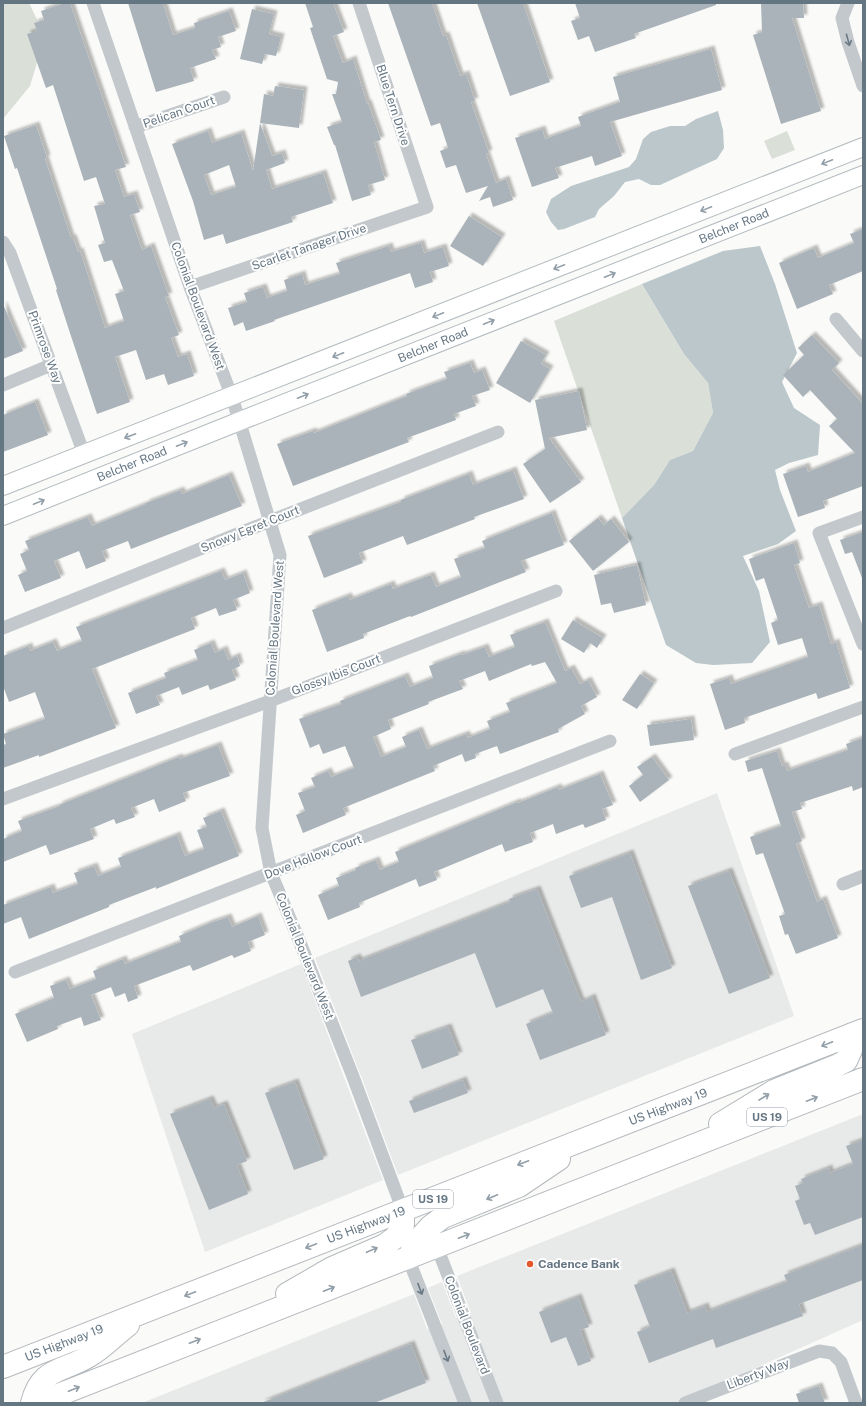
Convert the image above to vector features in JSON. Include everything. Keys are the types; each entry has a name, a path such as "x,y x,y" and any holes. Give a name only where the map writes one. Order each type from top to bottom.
{"highway":[{"name":"US Highway 19","path":"5,1371 144,1312 858,1032"},
{"path":"672,1154 774,1091 836,1066 846,1060 858,1032"},
{"name":"US 19","path":"38,1403 863,1079"},
{"path":"408,1258 418,1240 431,1226 443,1217 519,1186 597,1134"},
{"path":"227,1329 332,1268 385,1245 396,1237 403,1225 403,1211"},
{"path":"32,1403 34,1394 40,1383 50,1373 88,1356 144,1312"}],"main road":[{"path":"3,486 863,147"},
{"path":"804,198 826,181 863,166"},
{"name":"Belcher Road","path":"3,516 863,175"}],"street":[{"name":"Colonial Boulevard West","path":"94,3 190,287 232,396 280,555 262,828 271,873 341,1046 403,1211"},
{"name":"Blue Tern Drive","path":"359,3 427,207"},
{"path":"848,3 842,18 848,42 863,86"},
{"name":"Pelican Court","path":"135,127 224,97"},
{"name":"Scarlet Tanager Drive","path":"190,287 427,207"},
{"name":"Primrose Way","path":"3,242 10,252 84,454"},
{"path":"836,319 863,351"},
{"path":"3,385 51,365"},
{"name":"Snowy Egret Court","path":"3,628 498,432"},
{"path":"863,517 819,533 863,644"},
{"name":"Glossy Ibis Court","path":"3,799 270,701 556,591"},
{"path":"736,754 863,707"},
{"name":"Dove Hollow Court","path":"15,972 610,741"},
{"path":"843,884 863,876"},
{"name":"Colonial Boulevard","path":"437,1247 497,1403"},
{"path":"408,1258 465,1403"},
{"name":"Liberty Way","path":"685,1403 819,1351 832,1353 841,1362 856,1403"}],"shaded area":[{"path":"3,3 29,3 45,36 30,86 3,119"},
{"path":"718,111 723,130 724,148 717,159 660,185 651,185 639,179 625,182 614,196 599,209 595,217 564,229 558,230 551,222 546,212 551,199 571,186 629,167 636,159 643,139 651,132 670,126 685,126 696,119"},
{"path":"787,131 795,150 772,159 764,141"},
{"path":"760,246 775,284 797,353 782,382 794,408 820,425 818,455 789,463 775,470 780,490 796,531 778,544 743,556 759,591 770,642 752,663 713,665 696,663 666,645 622,518 654,485 670,460 693,451 713,413 708,383 684,354 642,284 723,251"},
{"path":"642,284 684,354 708,383 713,413 693,451 670,460 654,485 622,518 554,321"},
{"path":"717,793 794,1016 398,1175 315,958"},
{"path":"301,964 383,1180 205,1252 132,1034"},
{"path":"863,1114 863,1320 678,1403 142,1403 414,1294 427,1329 442,1324 428,1288 442,1282 456,1318 471,1313 457,1276"}],"building":[{"path":"65,3 70,3 126,167 115,170 124,197 134,194 140,212 130,215 142,250 151,246 169,296 165,297 179,335 171,338 178,357 187,354 194,376 168,385 164,374 146,380 136,350 115,357 130,402 97,414 17,168 15,169 4,136 36,125 47,158 45,159 71,238 73,238 78,252 80,251 105,328 124,321 115,294 124,291 112,260 104,262 98,245 105,243 94,206 105,204 96,177 84,181 53,85 46,88 27,34 37,31 34,23 44,20 41,11"},
{"path":"128,3 163,3 173,35 195,28 194,23 229,11 236,31 218,37 221,47 212,50 216,59 190,68 194,81 156,92"},
{"path":"305,3 333,3 344,32 333,36 343,63 353,59 367,104 368,103 381,140 374,142 385,180 368,185 371,195 352,201 335,145 327,127 342,122 332,94 336,94 338,82 327,79 310,28 313,27"},
{"path":"388,3 432,3 443,36 446,35 460,76 466,74 475,101 471,102 489,153 486,154 496,183 506,179 513,200 493,207 490,197 479,201 488,186 466,193 456,165 446,168 440,151 448,148 440,123 431,126"},
{"path":"477,3 523,3 550,82 510,96"},
{"path":"575,3 716,3 716,5 634,34 636,38 595,52 589,36 578,40 571,21 580,18"},
{"path":"761,3 803,3 804,18 792,18 821,111 781,124 753,35 762,32"},
{"path":"252,9 274,14 269,34 281,37 276,56 265,54 262,64 240,59"},
{"path":"711,49 722,90 610,122 622,156 595,166 592,156 555,168 559,178 532,187 515,138 542,129 545,139 581,126 578,117 620,102 613,77"},
{"path":"275,86 304,90 299,128 260,123 264,94 273,96"},
{"path":"260,123 272,156 282,153 285,163 266,170 272,189 323,173 333,203 291,217 293,222 226,244 223,234 204,240 193,201 172,144 208,131 212,143 241,133 253,171","holes":["229,165 236,187 211,195 204,175"]},
{"path":"469,216 502,237 483,266 450,246"},
{"path":"863,229 863,271 829,285 833,294 797,309 779,263 814,248 818,258 854,243 850,234"},
{"path":"421,243 424,253 443,247 449,266 430,272 433,282 415,288 410,273 246,331 243,322 234,326 228,308 247,302 244,293 263,287 267,298 287,291 284,280 302,274 305,285 340,274 336,263 389,246 391,252"},
{"path":"3,304 23,351 3,359"},
{"path":"812,335 839,363 832,370 863,404 863,486 823,501 825,508 798,517 783,474 806,466 808,472 855,453 829,426 837,419 810,390 803,397 783,375 804,355 798,348"},
{"path":"521,341 546,355 541,364 550,369 530,403 496,383"},
{"path":"470,363 474,373 482,370 490,390 472,396 476,406 454,414 456,420 407,438 409,442 293,486 277,444 313,431 314,433 407,396 406,394 447,379 444,372"},
{"path":"579,391 587,430 549,438 581,482 550,503 523,464 545,449 535,400"},
{"path":"35,402 48,435 3,452 3,415"},
{"path":"513,470 524,499 474,517 475,519 407,545 403,536 359,553 363,563 324,578 308,536 401,502 401,500 469,474 473,485"},
{"path":"229,475 242,506 131,549 128,541 102,551 106,561 86,569 79,551 54,561 61,578 25,592 18,575 27,571 20,554 29,550 25,541 88,517 92,526 146,503 181,490 182,494"},
{"path":"552,513 564,545 521,561 526,572 363,634 364,638 327,652 312,610 348,596 350,600 391,584 393,589 431,575 436,587 461,577 454,559 485,548 482,541"},
{"path":"598,518 604,525 611,519 629,542 593,571 569,541"},
{"path":"863,532 862,578 852,552 845,554 840,540"},
{"path":"794,543 800,563 794,565 809,608 819,605 831,644 836,642 850,688 818,699 816,693 744,718 745,723 725,730 710,684 729,678 731,684 808,657 802,638 778,645 771,623 778,620 764,578 756,581 749,559"},
{"path":"637,565 646,605 614,613 611,603 601,605 594,575"},
{"path":"221,571 225,580 243,573 250,593 233,600 237,610 219,616 216,608 191,618 195,629 92,669 116,728 39,757 39,755 3,768 3,745 6,744 3,734 45,719 35,692 9,702 3,686 3,656 29,646 30,651 53,642 57,651 82,641 76,627"},
{"path":"573,620 603,638 597,648 590,643 584,653 561,639"},
{"path":"545,622 565,671 571,668 580,684 588,680 597,697 581,706 585,714 558,729 559,732 500,754 497,746 475,754 476,758 465,762 462,754 433,766 435,771 343,808 346,815 303,833 296,815 305,811 298,793 315,787 311,778 328,771 331,777 354,768 345,746 323,754 319,744 310,748 299,719 341,704 340,701 405,676 410,687 433,678 429,666 461,654 462,655 485,647 489,657 515,647 510,635","holes":["545,662 557,683 506,703 510,712 487,721 490,729 468,738 466,734 427,749 419,730 402,737 406,747 381,757 373,737 391,729 388,720 429,704 428,702 463,689 459,681 485,671 489,681 531,664 532,666"]},
{"path":"211,643 215,653 224,649 228,660 237,656 240,666 232,670 236,680 210,690 208,685 182,695 179,687 156,696 160,705 136,714 128,693 166,678 164,673 198,660 194,650"},
{"path":"640,674 654,683 637,709 622,700"},
{"path":"691,719 694,740 650,746 647,725"},
{"path":"863,738 863,787 853,791 852,786 800,803 802,809 792,812 802,841 796,844 817,902 823,899 838,938 796,954 788,934 785,935 779,916 785,914 763,853 756,855 750,837 781,826 762,768 748,772 745,761 777,751 782,766 785,765 787,771 848,750 846,744"},
{"path":"218,745 230,776 183,793 186,801 159,812 154,799 131,808 135,817 116,824 114,819 90,829 94,839 50,855 46,845 3,862 3,839 22,831 18,821 60,806 59,805 179,757 180,759"},
{"path":"652,757 669,780 640,802 629,786 643,775 637,767"},
{"path":"600,774 613,805 602,809 606,820 585,828 583,824 556,834 553,824 530,833 533,842 505,852 502,844 434,872 437,880 419,887 416,879 359,903 360,907 328,920 318,895 339,886 336,878 356,870 355,868 376,860 380,870 399,862 395,852 517,802 518,803 558,787 559,790"},
{"path":"221,811 239,856 156,889 156,887 109,905 109,907 29,939 21,917 3,924 3,905 51,887 53,893 78,884 74,873 94,866 98,876 121,867 118,858 177,835 185,856 204,849 197,830 207,827 203,818"},
{"path":"630,853 672,968 641,980 612,897 581,908 569,876"},
{"path":"729,871 770,978 729,994 688,886"},
{"path":"537,889 581,1002 592,997 606,1035 540,1060 526,1024 553,1013 543,989 496,1008 475,953 361,997 348,961 357,957 359,961 510,902 509,899"},
{"path":"258,916 265,935 248,942 251,951 234,958 232,955 193,971 190,965 134,986 138,998 128,1002 125,993 115,997 111,987 91,995 101,1020 84,1026 81,1017 57,1026 58,1029 27,1042 15,1014 54,998 50,986 66,980 70,989 96,979 93,971 123,959 125,964 181,942 179,936 210,923 228,917 232,927"},
{"path":"448,1027 459,1055 422,1069 411,1040"},
{"path":"463,1080 468,1093 414,1113 409,1101"},
{"path":"295,1082 324,1159 294,1170 265,1093"},
{"path":"210,1099 214,1108 224,1104 247,1161 237,1165 248,1194 209,1210 170,1114"},
{"path":"863,1140 863,1217 815,1235 810,1223 804,1225 795,1201 800,1199 795,1186 803,1183 801,1179 829,1168 830,1173 853,1164 846,1146"},
{"path":"863,1245 863,1280 799,1304 803,1316 716,1348 713,1339 649,1363 637,1332 650,1327 634,1285 671,1271 687,1313 705,1306 707,1312 787,1282 784,1275"},
{"path":"578,1297 589,1327 580,1330 591,1361 578,1366 566,1337 551,1343 539,1312"},
{"path":"411,1344 426,1383 374,1403 261,1403"},
{"path":"819,1386 825,1403 799,1403 796,1394"}],"place":[{"name":"Cadence Bank","path":"530,1264"}]}
